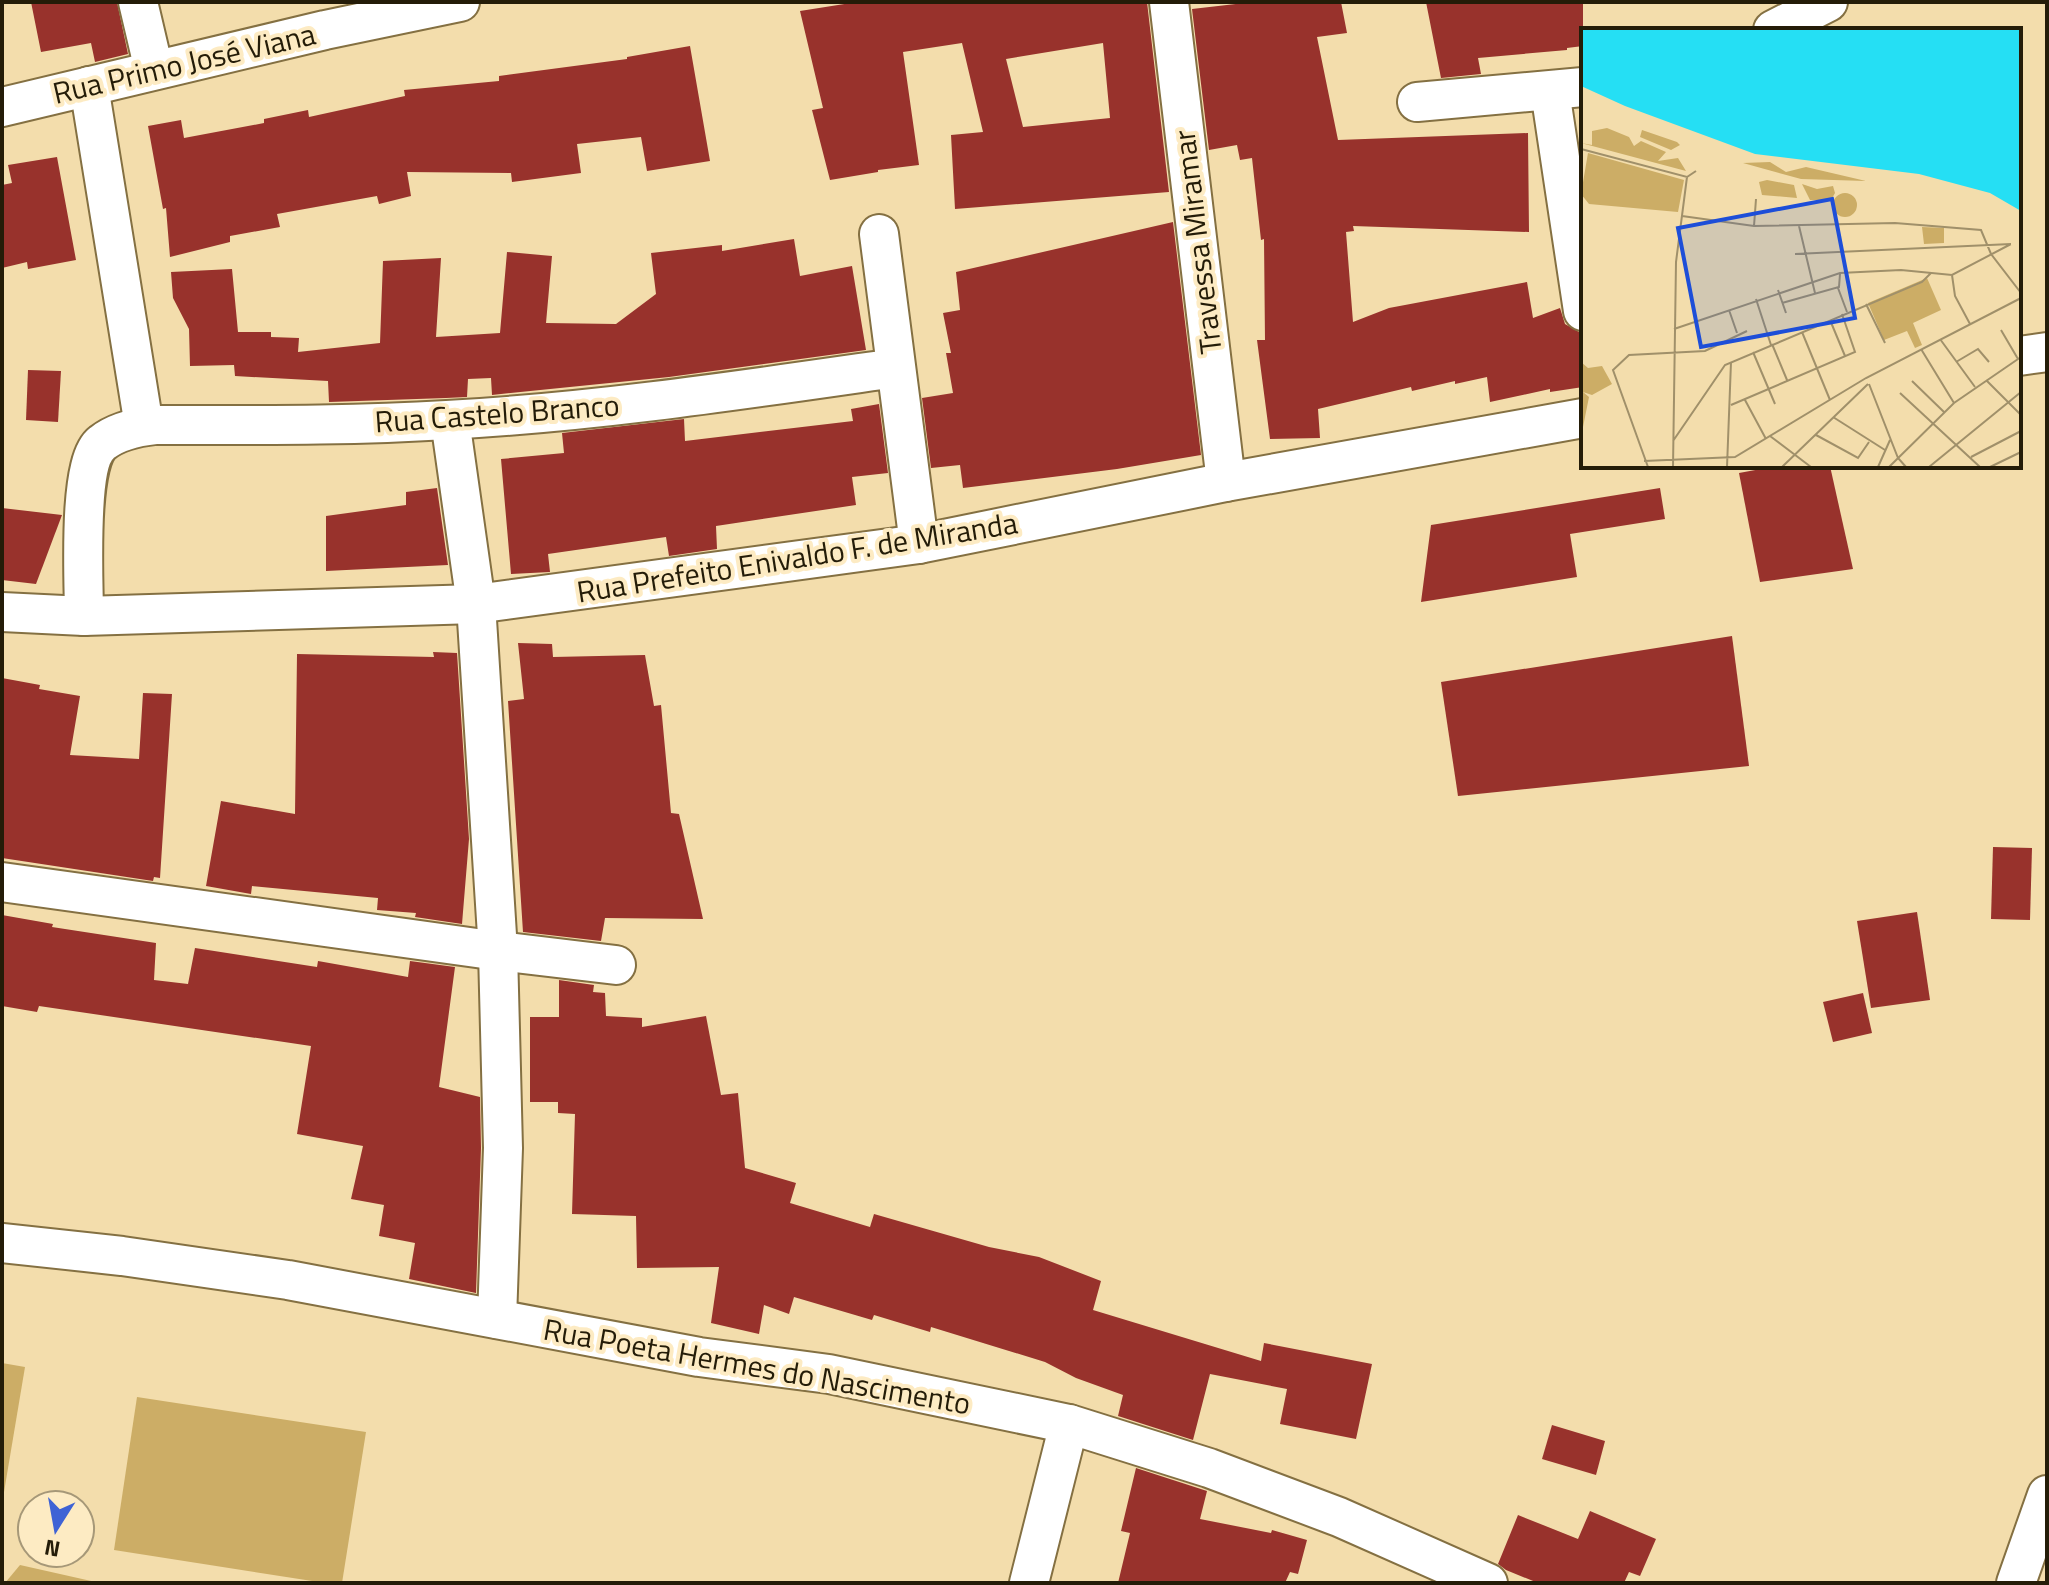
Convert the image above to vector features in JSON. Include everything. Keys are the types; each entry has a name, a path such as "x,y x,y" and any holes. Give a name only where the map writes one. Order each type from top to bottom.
{"street":[{"path":"138,2 154,70"},
{"name":"Rua Primo José Viana","path":"2,107 154,70 322,16 460,2"},
{"name":"Travessa Miramar","path":"1169,2 1226,482"},
{"path":"1777,28 1828,2"},
{"path":"89,86 144,426"},
{"path":"1417,102 1566,89 1581,285"},
{"path":"879,234 919,544"},
{"path":"2021,356 2047,352"},
{"name":"Rua Castelo Branco","path":"84,616 87,474 90,461 100,444 131,428 450,420 681,398 895,368"},
{"name":"Rua Prefeito Enivaldo F. de Miranda","path":"2,612 84,616 476,604 919,544 1226,482 1581,418"},
{"path":"450,420 476,604 498,951 503,1148 497,1319"},
{"path":"2,882 616,965"},
{"name":"Rua Poeta Hermes do Nascimento","path":"2,1243 122,1256 288,1280 699,1357 829,1374 1069,1424 1209,1468 1339,1517 1488,1583"},
{"path":"1029,1583 1069,1424"},
{"path":"2016,1583 2046,1503"}],"shaded area":[{"path":"2,1363 25,1367 2,1504"},
{"path":"137,1397 366,1432 342,1583 325,1583 114,1550"},
{"path":"17,1569 38,1569 100,1583 5,1583"}],"building":[{"path":"31,2 117,2 128,54 95,62 91,43 41,52"},
{"path":"857,2 1147,2 1169,192 955,209 951,135 983,132 962,43 903,52 919,165 830,180 812,110 823,108 800,11","holes":["1103,43 1110,118 1023,127 1006,59"]},
{"path":"1253,2 1341,2 1347,33 1317,37 1338,140 1528,133 1529,232 1353,226 1354,231 1346,232 1353,322 1389,308 1527,282 1533,318 1560,308 1565,324 1579,332 1581,387 1550,392 1550,389 1490,402 1487,377 1412,391 1411,387 1318,409 1320,438 1270,439 1257,340 1265,340 1264,239 1261,240 1252,158 1240,160 1237,145 1209,150 1192,9"},
{"path":"1426,2 1583,2 1581,46 1478,58 1481,74 1441,78"},
{"path":"690,46 710,161 647,171 641,137 577,144 581,173 512,182 511,173 407,172 411,196 379,204 377,196 277,214 280,227 230,236 230,242 170,257 166,208 163,209 148,126 181,120 184,138 264,123 264,119 308,110 309,117 405,96 404,90 499,81 499,76 627,59"},
{"path":"57,157 76,260 28,269 27,262 2,268 2,185 12,183 8,165"},
{"path":"1173,222 1201,455 963,488 960,465 931,468 922,398 953,393 946,353 951,353 943,313 960,310 956,272"},
{"path":"794,239 800,276 852,266 866,350 669,377 492,395 491,378 468,379 467,397 329,402 328,381 235,376 234,365 190,366 189,329 173,298 171,272 232,269 238,332 271,332 271,337 299,338 298,352 380,343 383,261 441,258 436,337 500,333 507,252 552,256 546,323 616,324 656,294 651,253 722,245 722,251"},
{"path":"28,370 61,371 58,422 26,420"},
{"path":"879,404 888,473 852,477 856,505 716,526 717,549 669,556 666,537 548,554 550,572 511,574 501,459 564,453 562,433 684,419 685,441 853,421 851,409"},
{"path":"1766,468 1830,468 1853,569 1760,582 1739,473"},
{"path":"437,488 448,565 326,571 326,516 406,505 406,492"},
{"path":"1660,488 1665,519 1570,534 1577,577 1421,602 1431,525"},
{"path":"2,508 62,515 36,584 2,580"},
{"path":"1732,636 1749,766 1458,796 1441,682"},
{"path":"518,643 552,644 553,657 645,655 654,706 661,705 671,813 679,814 703,919 605,918 601,941 523,932 508,701 524,699"},
{"path":"433,652 457,653 469,839 462,924 415,917 416,913 377,910 378,898 252,886 251,894 206,886 221,801 295,814 297,654 434,657"},
{"path":"2,678 80,696 70,755 139,759 143,693 172,694 160,878 154,877 153,881 2,858"},
{"path":"1993,847 2032,848 2030,920 1991,919"},
{"path":"1917,912 1930,1000 1871,1008 1857,921"},
{"path":"2,915 53,924 52,927 156,943 154,980 188,984 195,948 317,967 318,961 408,977 410,961 455,967 439,1087 480,1097 476,1293 409,1279 415,1243 379,1236 384,1205 351,1199 363,1146 297,1134 311,1046 39,1006 37,1012 2,1006"},
{"path":"559,980 594,985 593,992 605,993 606,1016 642,1018 642,1027 706,1016 721,1095 738,1093 745,1168 796,1183 790,1203 870,1227 874,1214 989,1247 1039,1257 1101,1281 1093,1310 1261,1361 1264,1343 1372,1364 1356,1439 1280,1424 1287,1389 1210,1374 1193,1440 1118,1416 1123,1395 1076,1378 1045,1362 931,1327 930,1332 874,1315 872,1320 794,1297 789,1314 764,1305 759,1334 711,1323 719,1267 637,1268 636,1216 572,1214 575,1114 558,1113 558,1102 530,1102 530,1017 559,1017"},
{"path":"1863,993 1872,1033 1833,1042 1823,1002"},
{"path":"1552,1425 1605,1441 1596,1475 1542,1459"},
{"path":"1136,1468 1207,1491 1200,1519 1271,1533 1272,1530 1307,1540 1298,1574 1290,1572 1285,1583 1118,1583 1130,1533 1121,1531"},
{"path":"1590,1511 1656,1539 1640,1576 1629,1572 1624,1583 1538,1583 1498,1564 1518,1515 1578,1539"}]}
